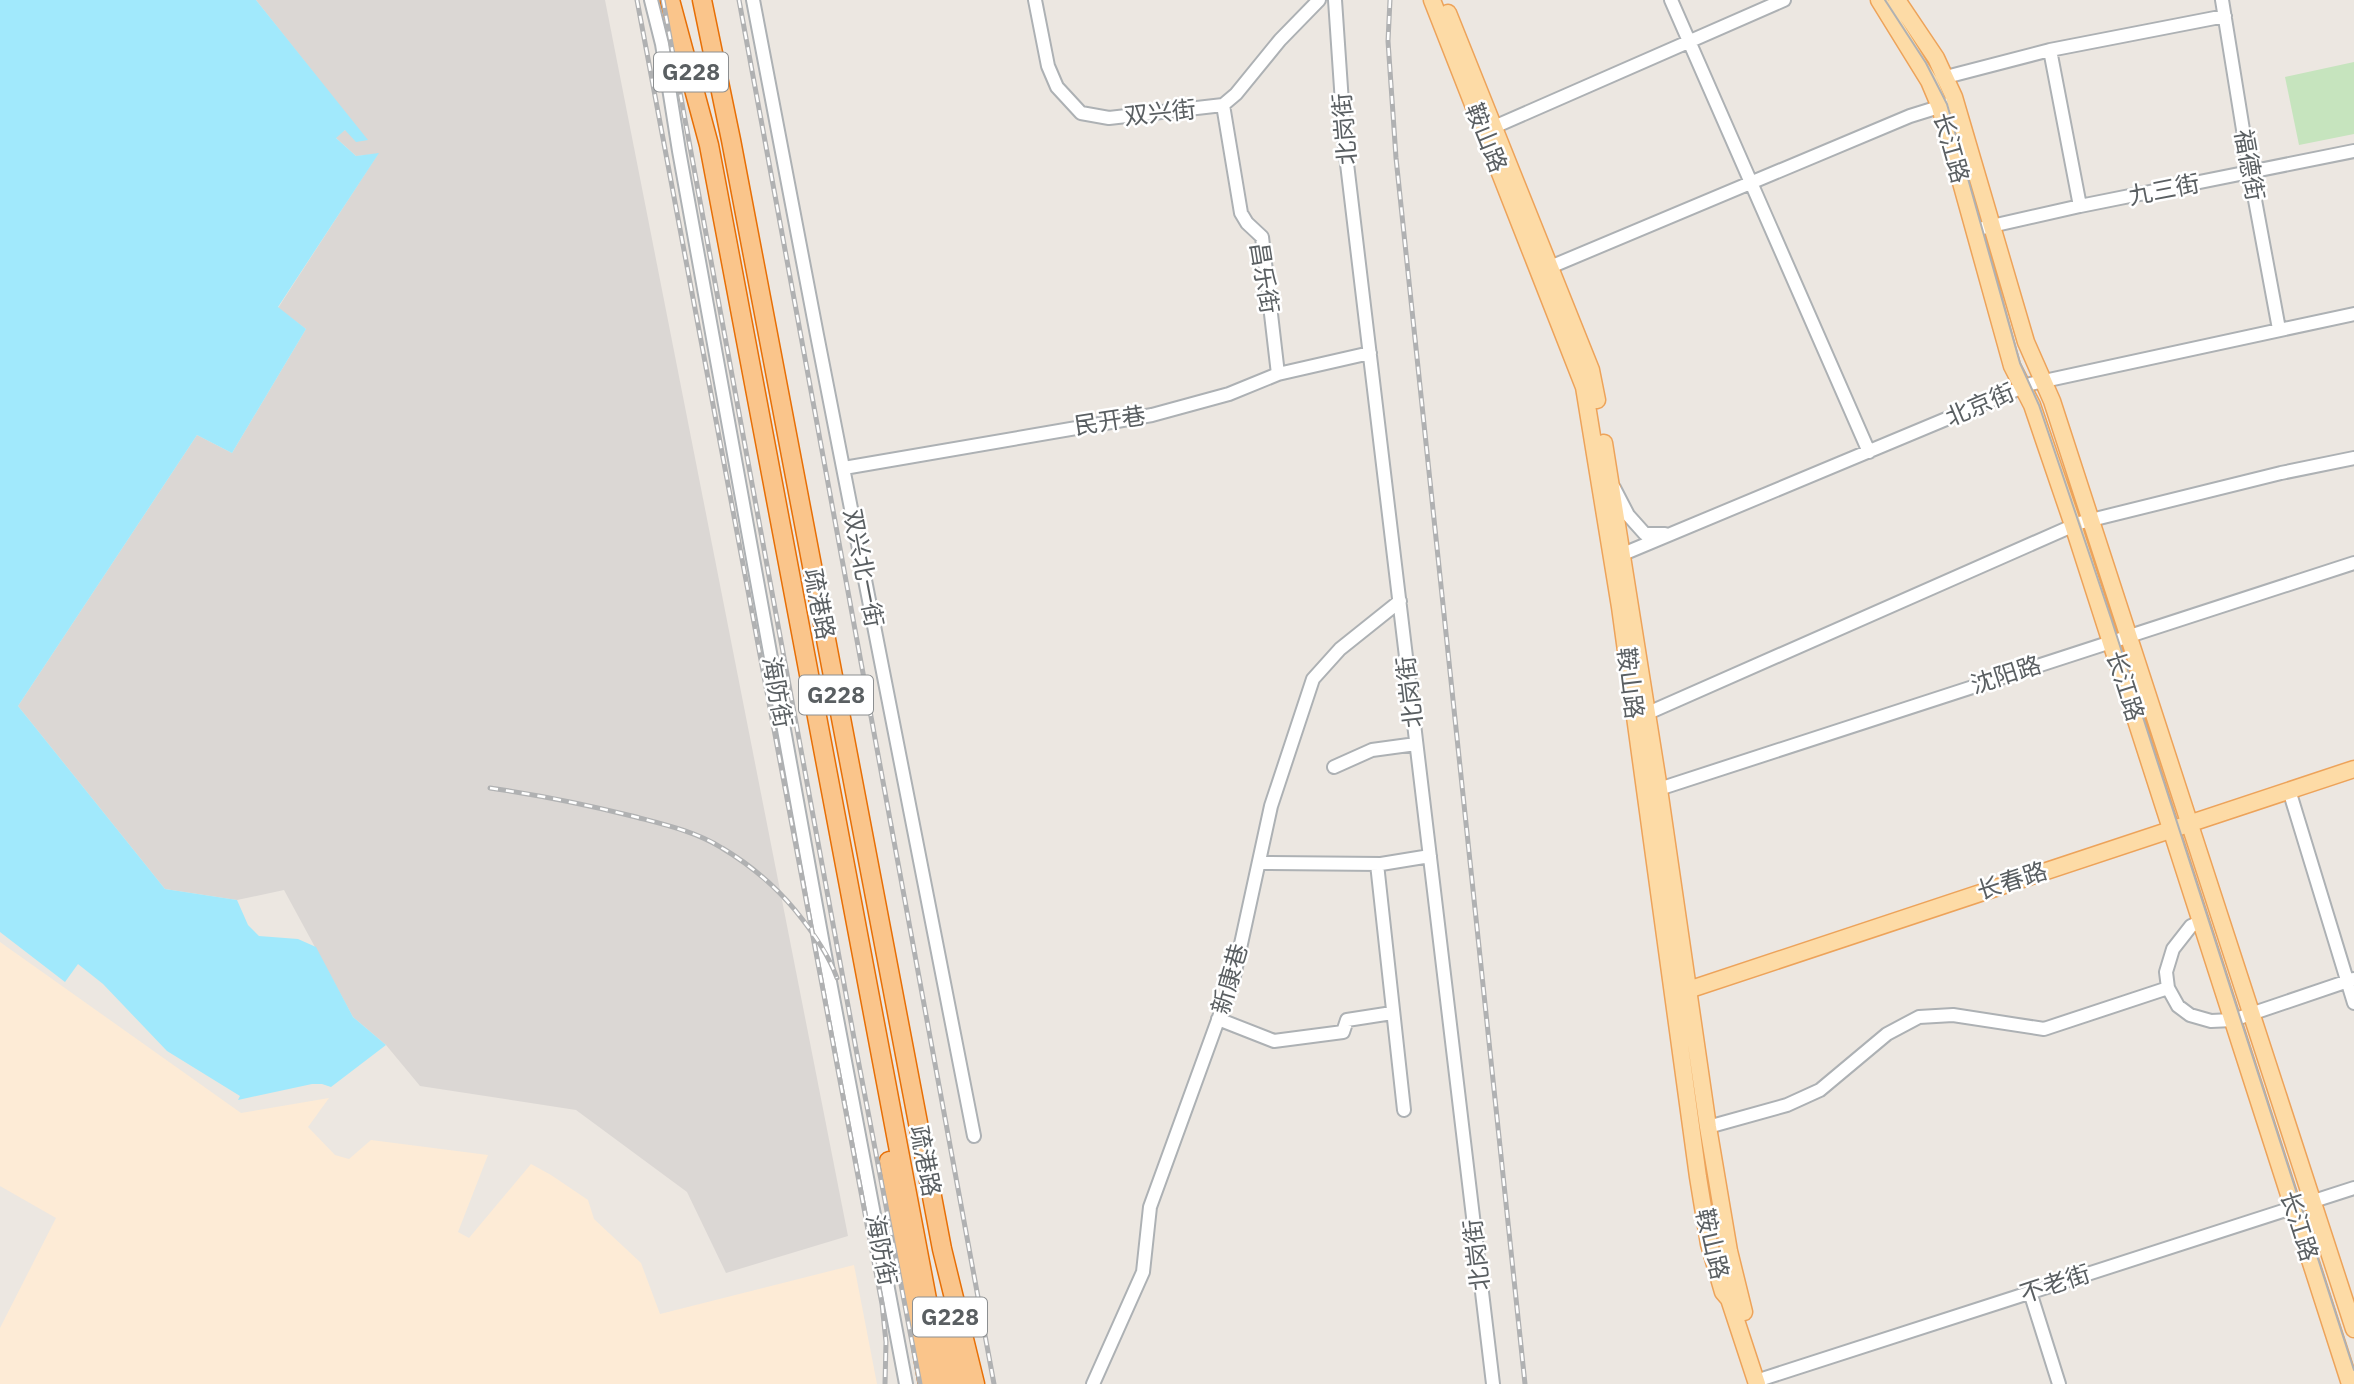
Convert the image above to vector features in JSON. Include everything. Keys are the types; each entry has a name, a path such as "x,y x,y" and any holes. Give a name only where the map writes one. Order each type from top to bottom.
{"highway":[{"name":"疏港路","path":"670,0 709,145 943,1384"},
{"name":"疏港路","path":"702,0 942,1250"},
{"name":"疏港路","path":"822,743 831,834 928,1384"},
{"name":"G228","path":"942,1250 958,1384"},
{"path":"942,1250 975,1384"}],"main road":[{"name":"长江路","path":"1879,0 1948,104 1992,225 2026,342 2052,401 2354,1329"},
{"name":"长江路","path":"1897,0 1946,78 1948,104 1974,230 2012,366 2032,405 2073,525 2350,1384"},
{"name":"鞍山路","path":"1434,3 1494,127 1584,387 1620,607 1671,996 1709,1244 1723,1292 1729,1299 1762,1382"},
{"name":"鞍山路","path":"1434,3 1545,270 1591,370 1648,713 1708,1127 1729,1251 1762,1382"},
{"name":"长春路","path":"1671,996 2354,769"}],"street":[{"name":"海防街","path":"651,0 662,44 809,867 906,1384"},
{"name":"双兴北一街","path":"753,0 974,1136"},
{"name":"双兴街","path":"1035,0 1048,66 1057,87 1081,113 1109,118 1223,105 1236,94 1280,40 1321,0"},
{"path":"1321,0 1337,26"},
{"name":"北岗街","path":"1335,0 1345,147 1493,1384"},
{"path":"1671,0 1869,452"},
{"path":"1494,127 1784,0"},
{"name":"福德街","path":"2222,0 2250,173 2280,329"},
{"path":"1946,78 2050,50 2225,16"},
{"path":"2050,50 2080,206"},
{"path":"1545,270 1910,116 1948,104"},
{"name":"昌乐街","path":"1223,105 1241,213 1262,237 1278,374"},
{"name":"九三街","path":"1974,230 2354,151"},
{"name":"北京街","path":"1623,554 2022,387 2354,314"},
{"name":"民开巷","path":"844,468 1152,415 1229,394 1278,374 1370,353"},
{"path":"1648,713 2073,525 2281,473 2354,458"},
{"path":"1611,483 1628,515 1645,534 1672,534"},
{"name":"沈阳路","path":"1659,789 2354,563"},
{"name":"新康巷","path":"1093,1384 1143,1272 1150,1207 1234,976 1271,806 1313,679 1340,649 1400,601"},
{"path":"1334,767 1372,750 1416,744"},
{"path":"2289,790 2351,980 2354,1003"},
{"path":"1259,863 1377,864 1430,856"},
{"path":"1377,864 1404,1110"},
{"path":"2202,921 2192,926 2173,949 2166,972 2168,988 2178,1006 2190,1015 2211,1021 2233,1020 2351,980"},
{"path":"1708,1127 1787,1105 1820,1090 1887,1034 1919,1017 1953,1015 2044,1029 2168,988"},
{"path":"1218,1019 1274,1041 1343,1032 1348,1020 1392,1013"},
{"name":"不老街","path":"1762,1382 2354,1188"},
{"path":"2030,1292 2060,1384"},
{"path":"1101,1384 1103,1363"}],"shaded area":[{"path":"256,0 605,0 848,1236 726,1273 687,1192 576,1110 420,1086 386,1045 353,1017 284,890 237,900 165,889 18,706 197,435 232,453 306,329 278,308 378,154 356,156 335,137 345,130 367,140"},
{"path":"0,942 241,1113 329,1098 308,1127 335,1155 349,1159 371,1140 488,1155 458,1232 469,1238 531,1164 551,1175 588,1200 594,1219 641,1263 660,1314 854,1265 877,1384 0,1384 0,1328 56,1218 0,1186"}],"green space":[{"path":"2354,62 2354,134 2299,145 2285,77"}],"water":[{"path":"0,0 256,0 368,140 356,142 345,130 336,138 356,156 379,153 278,307 306,329 232,453 197,435 18,706 165,889 237,900 248,925 259,936 298,939 316,947 353,1017 386,1045 331,1087 312,1084 238,1100 240,1096 167,1051 103,984 78,964 65,982 0,932"}],"tram line":[{"path":"1885,0 1926,63 1947,104 2020,363 2039,405 2111,618 2354,1370"}],"railway":[{"path":"637,0 882,1304 886,1342 885,1384"},
{"path":"663,0 920,1384"},
{"path":"739,0 994,1384"},
{"path":"1390,0 1388,41 1396,158 1525,1384"},
{"path":"490,788 632,816 712,842 752,868 787,901 819,942 837,978"}]}
